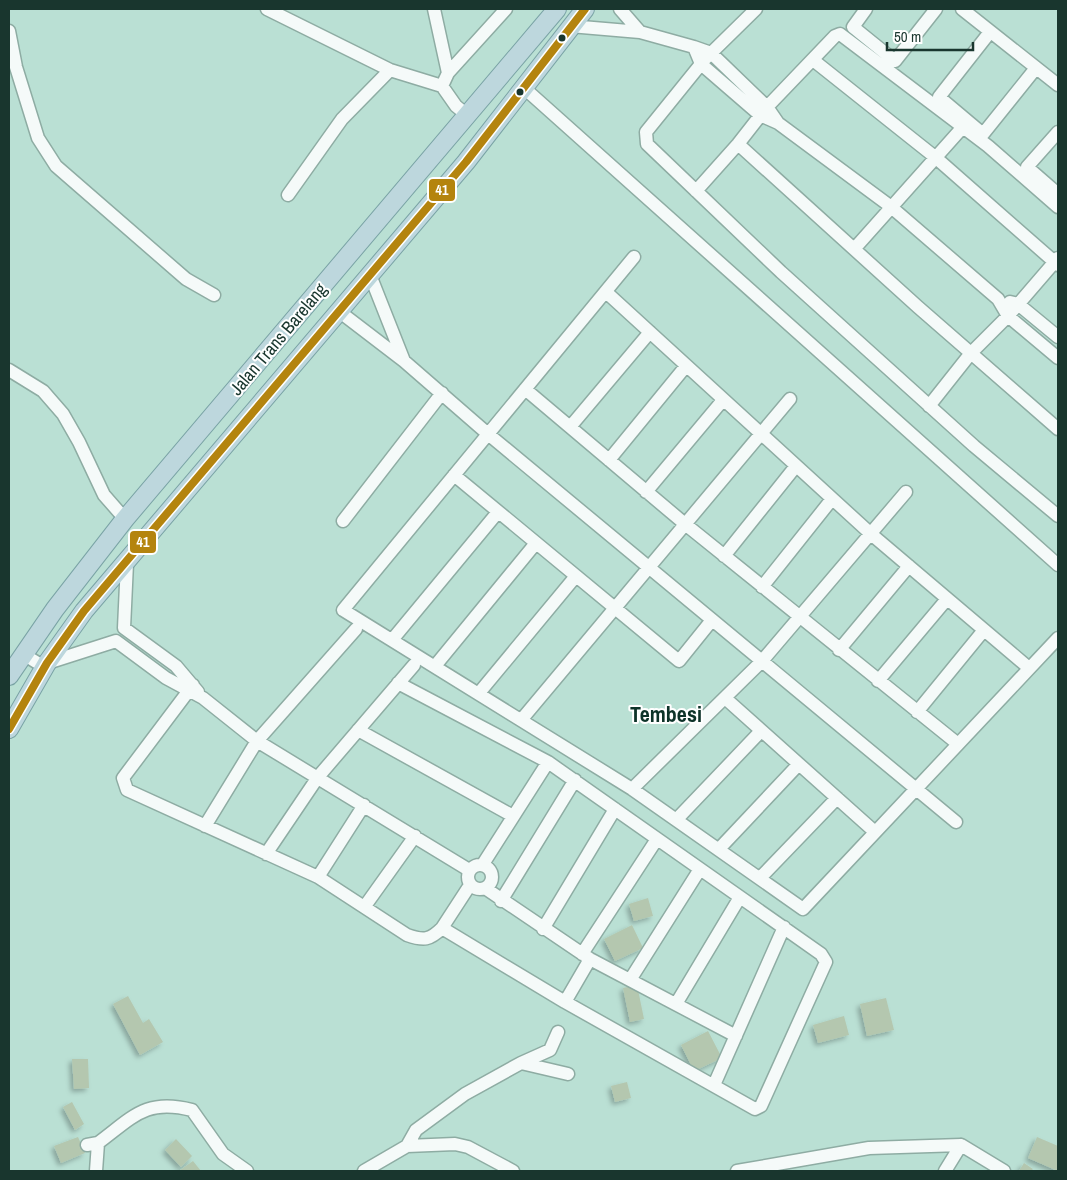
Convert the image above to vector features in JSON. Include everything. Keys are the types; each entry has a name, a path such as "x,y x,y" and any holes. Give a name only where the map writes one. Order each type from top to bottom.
{"highway":[{"name":"Jalan Trans Barelang","path":"9,676 23,654 125,519 557,9"},
{"name":"Jalan Trans Barelang","path":"9,729 46,663 84,611 466,162 584,9"}],"street":[{"path":"268,9 390,70 442,86 456,106 467,115"},
{"path":"434,9 448,73"},
{"path":"442,86 448,73 506,9"},
{"path":"620,9 640,32"},
{"path":"756,9 711,52 646,132 645,139 654,152 929,406 1058,516"},
{"path":"866,9 853,27 895,61 936,9"},
{"path":"962,9 1058,86"},
{"path":"570,26 640,32 711,52 763,111"},
{"path":"9,31 16,67 38,138 56,166 186,279 214,295"},
{"path":"990,32 939,98 983,134 1036,68"},
{"path":"696,191 738,144 763,111 835,36 840,34 988,146 1058,207"},
{"path":"694,47 701,64 890,206 998,299 1008,316 1058,358"},
{"path":"813,60 935,157 1057,262 971,353 929,406"},
{"path":"288,195 342,119 390,70"},
{"path":"523,87 1058,565"},
{"path":"855,248 890,206 962,128"},
{"path":"1058,132 1028,167 1058,194"},
{"path":"738,144 1058,429"},
{"path":"634,257 343,610 522,719 632,789 803,909 1058,638"},
{"path":"370,275 404,361"},
{"path":"606,292 871,534 1030,668"},
{"path":"998,299 1018,304 1058,337"},
{"path":"340,312 404,361 488,434 956,822"},
{"path":"570,427 650,332"},
{"path":"609,460 686,366"},
{"path":"9,370 43,392 63,414 79,442 104,495 125,519"},
{"path":"525,389 762,588 958,744"},
{"path":"344,521 442,394"},
{"path":"522,719 790,399"},
{"path":"646,492 723,400"},
{"path":"724,556 796,466"},
{"path":"454,475 679,661 712,620"},
{"path":"632,789 762,660 800,618 906,492"},
{"path":"762,588 832,499"},
{"path":"392,640 498,512"},
{"path":"435,666 536,543"},
{"path":"23,654 41,665 116,641 124,628 126,563"},
{"path":"839,650 909,566"},
{"path":"479,693 576,576"},
{"path":"878,681 947,599"},
{"path":"124,628 176,666 190,688"},
{"path":"205,826 257,741 356,629"},
{"path":"917,712 984,630"},
{"path":"116,641 166,678 190,688 257,741 469,870"},
{"path":"266,854 318,777 414,665"},
{"path":"398,683 548,762 784,927 821,954 826,962 760,1106 755,1108 565,1002 442,928"},
{"path":"190,688 124,778 127,790 318,877 407,935 421,940 431,938 442,928 470,885"},
{"path":"725,698 875,832"},
{"path":"358,730 512,816"},
{"path":"676,819 761,730"},
{"path":"483,864 548,762"},
{"path":"719,849 799,764"},
{"path":"501,901 575,780"},
{"path":"760,878 837,798"},
{"path":"318,877 364,805"},
{"path":"544,928 615,809"},
{"path":"365,906 415,836"},
{"path":"565,1002 586,956 657,839"},
{"path":"483,864 489,868 492,876 491,883 485,888 477,889 470,885 467,878 469,870 475,865 483,864"},
{"path":"630,980 700,869"},
{"path":"485,888 501,901 586,956 736,1036"},
{"path":"676,1004 740,897"},
{"path":"714,1086 784,927"},
{"path":"407,1146 416,1130 439,1112 479,1086 521,1063 550,1050 558,1032"},
{"path":"521,1063 568,1074"},
{"path":"96,1171 92,1144 144,1109 171,1104 192,1110 223,1154 246,1171"},
{"path":"364,1171 407,1146 455,1144 468,1147 514,1171"},
{"path":"737,1171 870,1148 961,1145 1004,1171"},
{"path":"945,1171 961,1145"}],"building":[{"path":"648,898 653,916 634,921 629,904"},
{"path":"632,925 643,948 615,961 604,939"},
{"path":"637,985 644,1019 630,1022 623,988"},
{"path":"128,996 143,1023 149,1019 163,1042 140,1055 113,1004"},
{"path":"886,998 894,1030 867,1036 860,1004"},
{"path":"844,1016 849,1035 818,1043 813,1025"},
{"path":"708,1031 722,1058 694,1071 681,1045"},
{"path":"72,1059 88,1059 89,1088 74,1089"},
{"path":"627,1082 631,1098 615,1102 611,1086"},
{"path":"72,1102 84,1124 75,1130 63,1107"},
{"path":"78,1137 85,1153 61,1163 54,1146"},
{"path":"1037,1137 1058,1146 1058,1171 1028,1158"},
{"path":"176,1139 192,1156 181,1167 165,1150"},
{"path":"193,1161 201,1171 179,1171"},
{"path":"1024,1163 1033,1169 1031,1171 1019,1171"}],"transit line":[{"name":"41","path":"9,729 47,663 84,611 466,162 585,9"}],"district":[{"name":"Tembesi","path":"666,714"}]}
